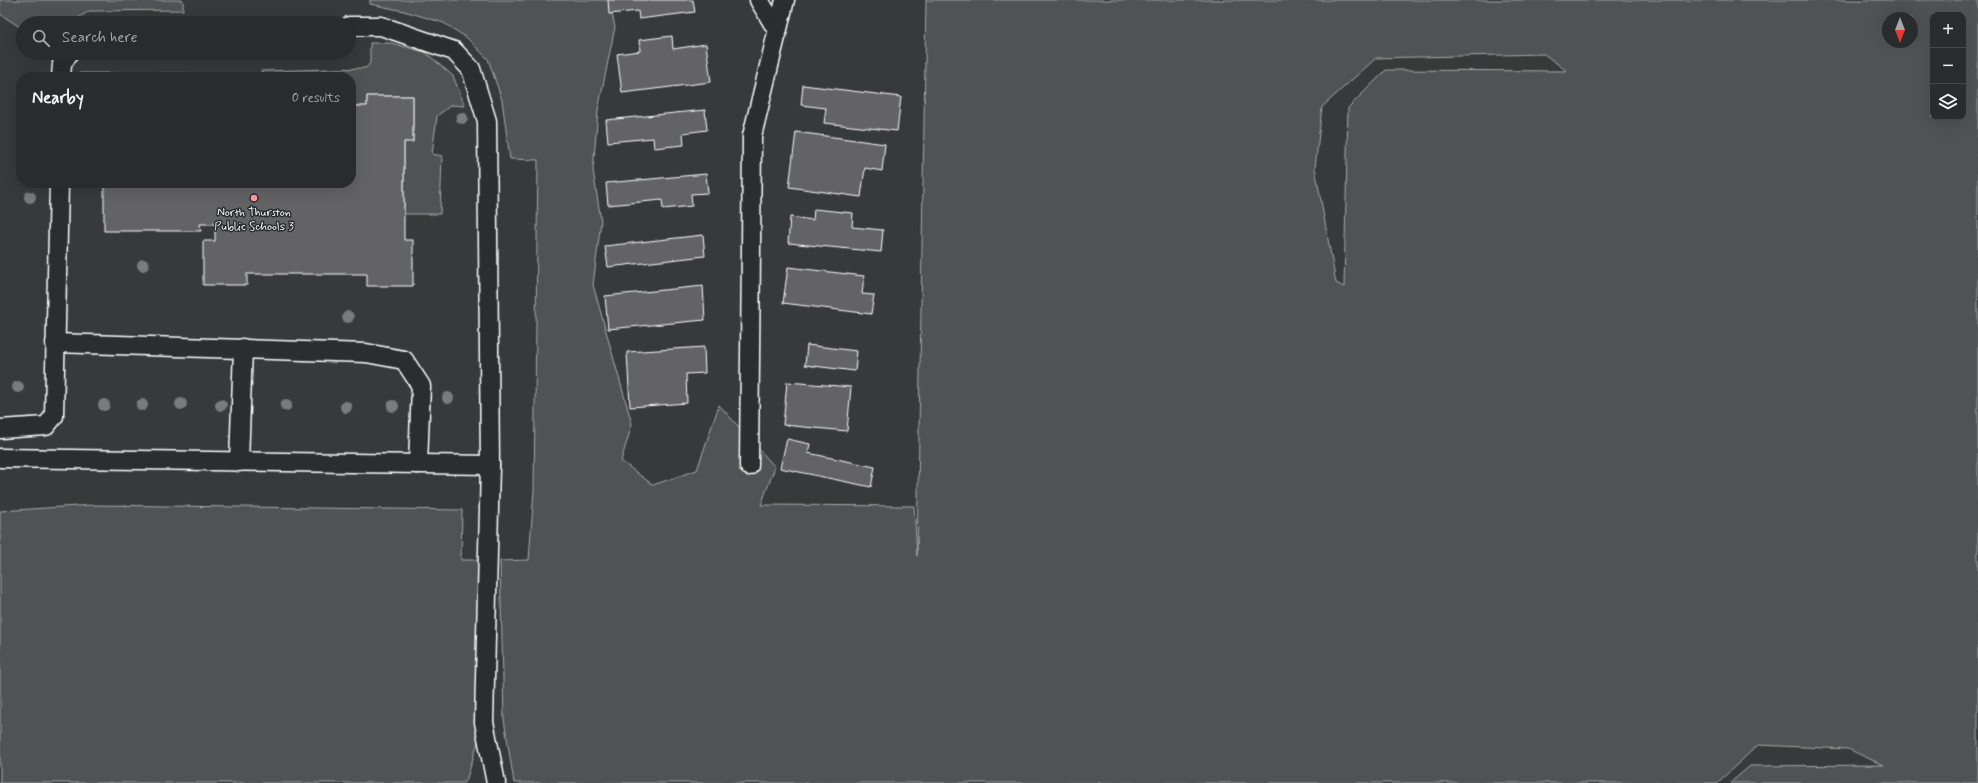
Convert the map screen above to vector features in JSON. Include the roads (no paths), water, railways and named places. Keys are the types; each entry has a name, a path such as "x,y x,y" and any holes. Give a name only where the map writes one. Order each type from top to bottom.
{"lane":[{"path":"759,0 777,30"},
{"path":"749,466 752,136 785,0"},
{"path":"356,26 381,26 454,51 471,69 487,121 490,465 484,722 496,783"},
{"path":"61,72 62,64 65,60"},
{"path":"0,429 46,426 54,416 59,188"},
{"path":"55,343 366,353 404,360 421,386 418,464"},
{"path":"239,462 242,348"},
{"path":"0,458 490,465"}],"place":[{"name":"North Thurston Public Schools 3","path":"254,198"}]}
